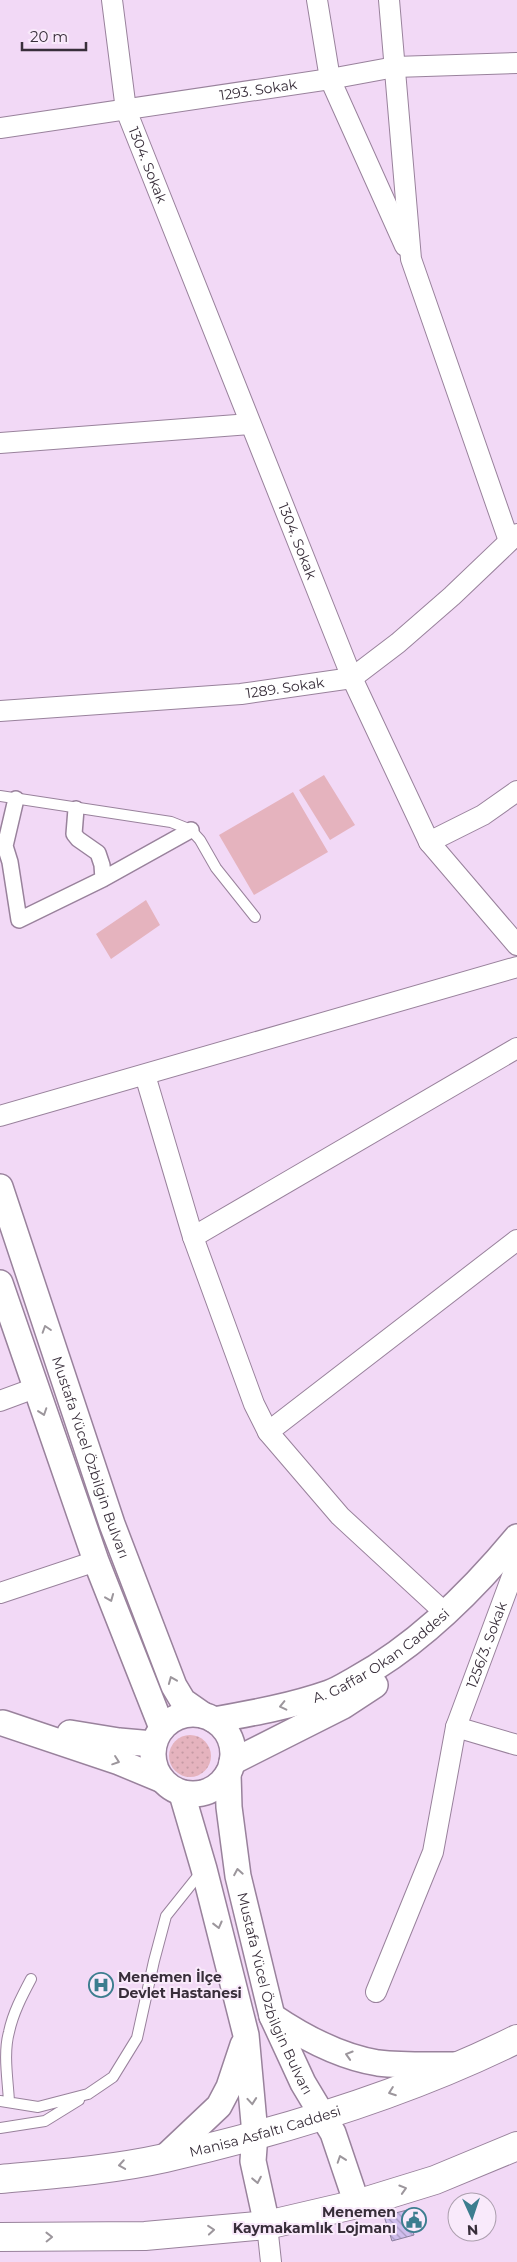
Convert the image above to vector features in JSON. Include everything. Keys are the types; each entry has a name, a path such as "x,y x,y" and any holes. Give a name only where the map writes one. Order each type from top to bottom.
{"highway":[{"name":"Manisa Asfaltı Caddesi","path":"0,2179 71,2172 164,2158 255,2134 323,2115 466,2064 517,2039"},
{"path":"0,2237 145,2236 267,2225 356,2204 435,2180 517,2146"}],"street":[{"name":"1304. Sokak","path":"112,0 126,110 352,678 429,842 517,944"},
{"path":"317,0 330,79 411,259 513,537"},
{"path":"389,0 411,259"},
{"name":"1293. Sokak","path":"0,128 330,79 395,67 517,63"},
{"path":"0,443 250,424"},
{"name":"1289. Sokak","path":"0,711 241,694 352,678 398,643 452,596 513,537"},
{"path":"429,842 483,815 517,791"},
{"path":"16,799 5,846 10,862 19,920 103,879 191,830"},
{"path":"76,809 74,834 98,853 102,865 103,879"},
{"path":"0,1116 517,967"},
{"path":"192,1237 517,1048"},
{"path":"145,1075 192,1237 254,1404 268,1432 340,1516 444,1612"},
{"name":"Mustafa Yücel Özbilgin Bulvarı","path":"0,1187 112,1524 170,1677 183,1701 209,1718"},
{"path":"268,1432 517,1240"},
{"name":"Mustafa Yücel Özbilgin Bulvarı","path":"0,1283 35,1388 158,1736"},
{"path":"0,1401 35,1388"},
{"name":"A. Gaffar Okan Caddesi","path":"209,1718 299,1702 330,1693 384,1663 416,1639 491,1568 517,1537"},
{"path":"0,1593 96,1561"},
{"name":"A. Gaffar Okan Caddesi","path":"230,1768 343,1706 404,1666 517,1563"},
{"name":"1256/3. Sokak","path":"376,1992 433,1852 456,1726 517,1563"},
{"path":"2,1723 120,1762 160,1779 170,1788 182,1794 196,1795 208,1792 220,1784 230,1768 233,1750 230,1738 209,1718 181,1716 171,1720 158,1736 153,1762 160,1779"},
{"path":"2,1723 119,1741 158,1736"},
{"path":"456,1726 517,1744"},
{"name":"Mustafa Yücel Özbilgin Bulvarı","path":"230,1768 229,1807 238,1876 272,2016 303,2083 333,2133 356,2204"},
{"path":"182,1794 204,1869 246,2035 255,2134 254,2161 267,2225 271,2262"},
{"path":"272,2016 293,2030 344,2054 377,2062 416,2066 466,2064"},
{"path":"164,2158 219,2106 229,2087 246,2035"}],"lane":[{"path":"0,796 171,822 191,830 200,840 216,868 255,917"},
{"path":"0,2128 45,2121 113,2077 137,2038 166,1916 204,1869"},
{"path":"31,1979 8,2034 5,2101 38,2107 88,2094"}],"shaded area":[{"path":"324,775 355,825 330,840 299,790"},
{"path":"293,792 328,852 254,895 219,835"},
{"path":"146,900 160,925 111,959 96,934"},
{"path":"194,1735 202,1738 208,1744 211,1756 208,1768 202,1774 186,1777 178,1774 172,1768 169,1752 172,1744 178,1738"}],"building":[{"path":"407,2210 414,2235 392,2241 384,2216"}],"place":[{"name":"Menemen İlçe Devlet Hastanesi","path":"101,1985"},
{"name":"Menemen Kaymakamlık Lojmanı","path":"414,2220"}]}
